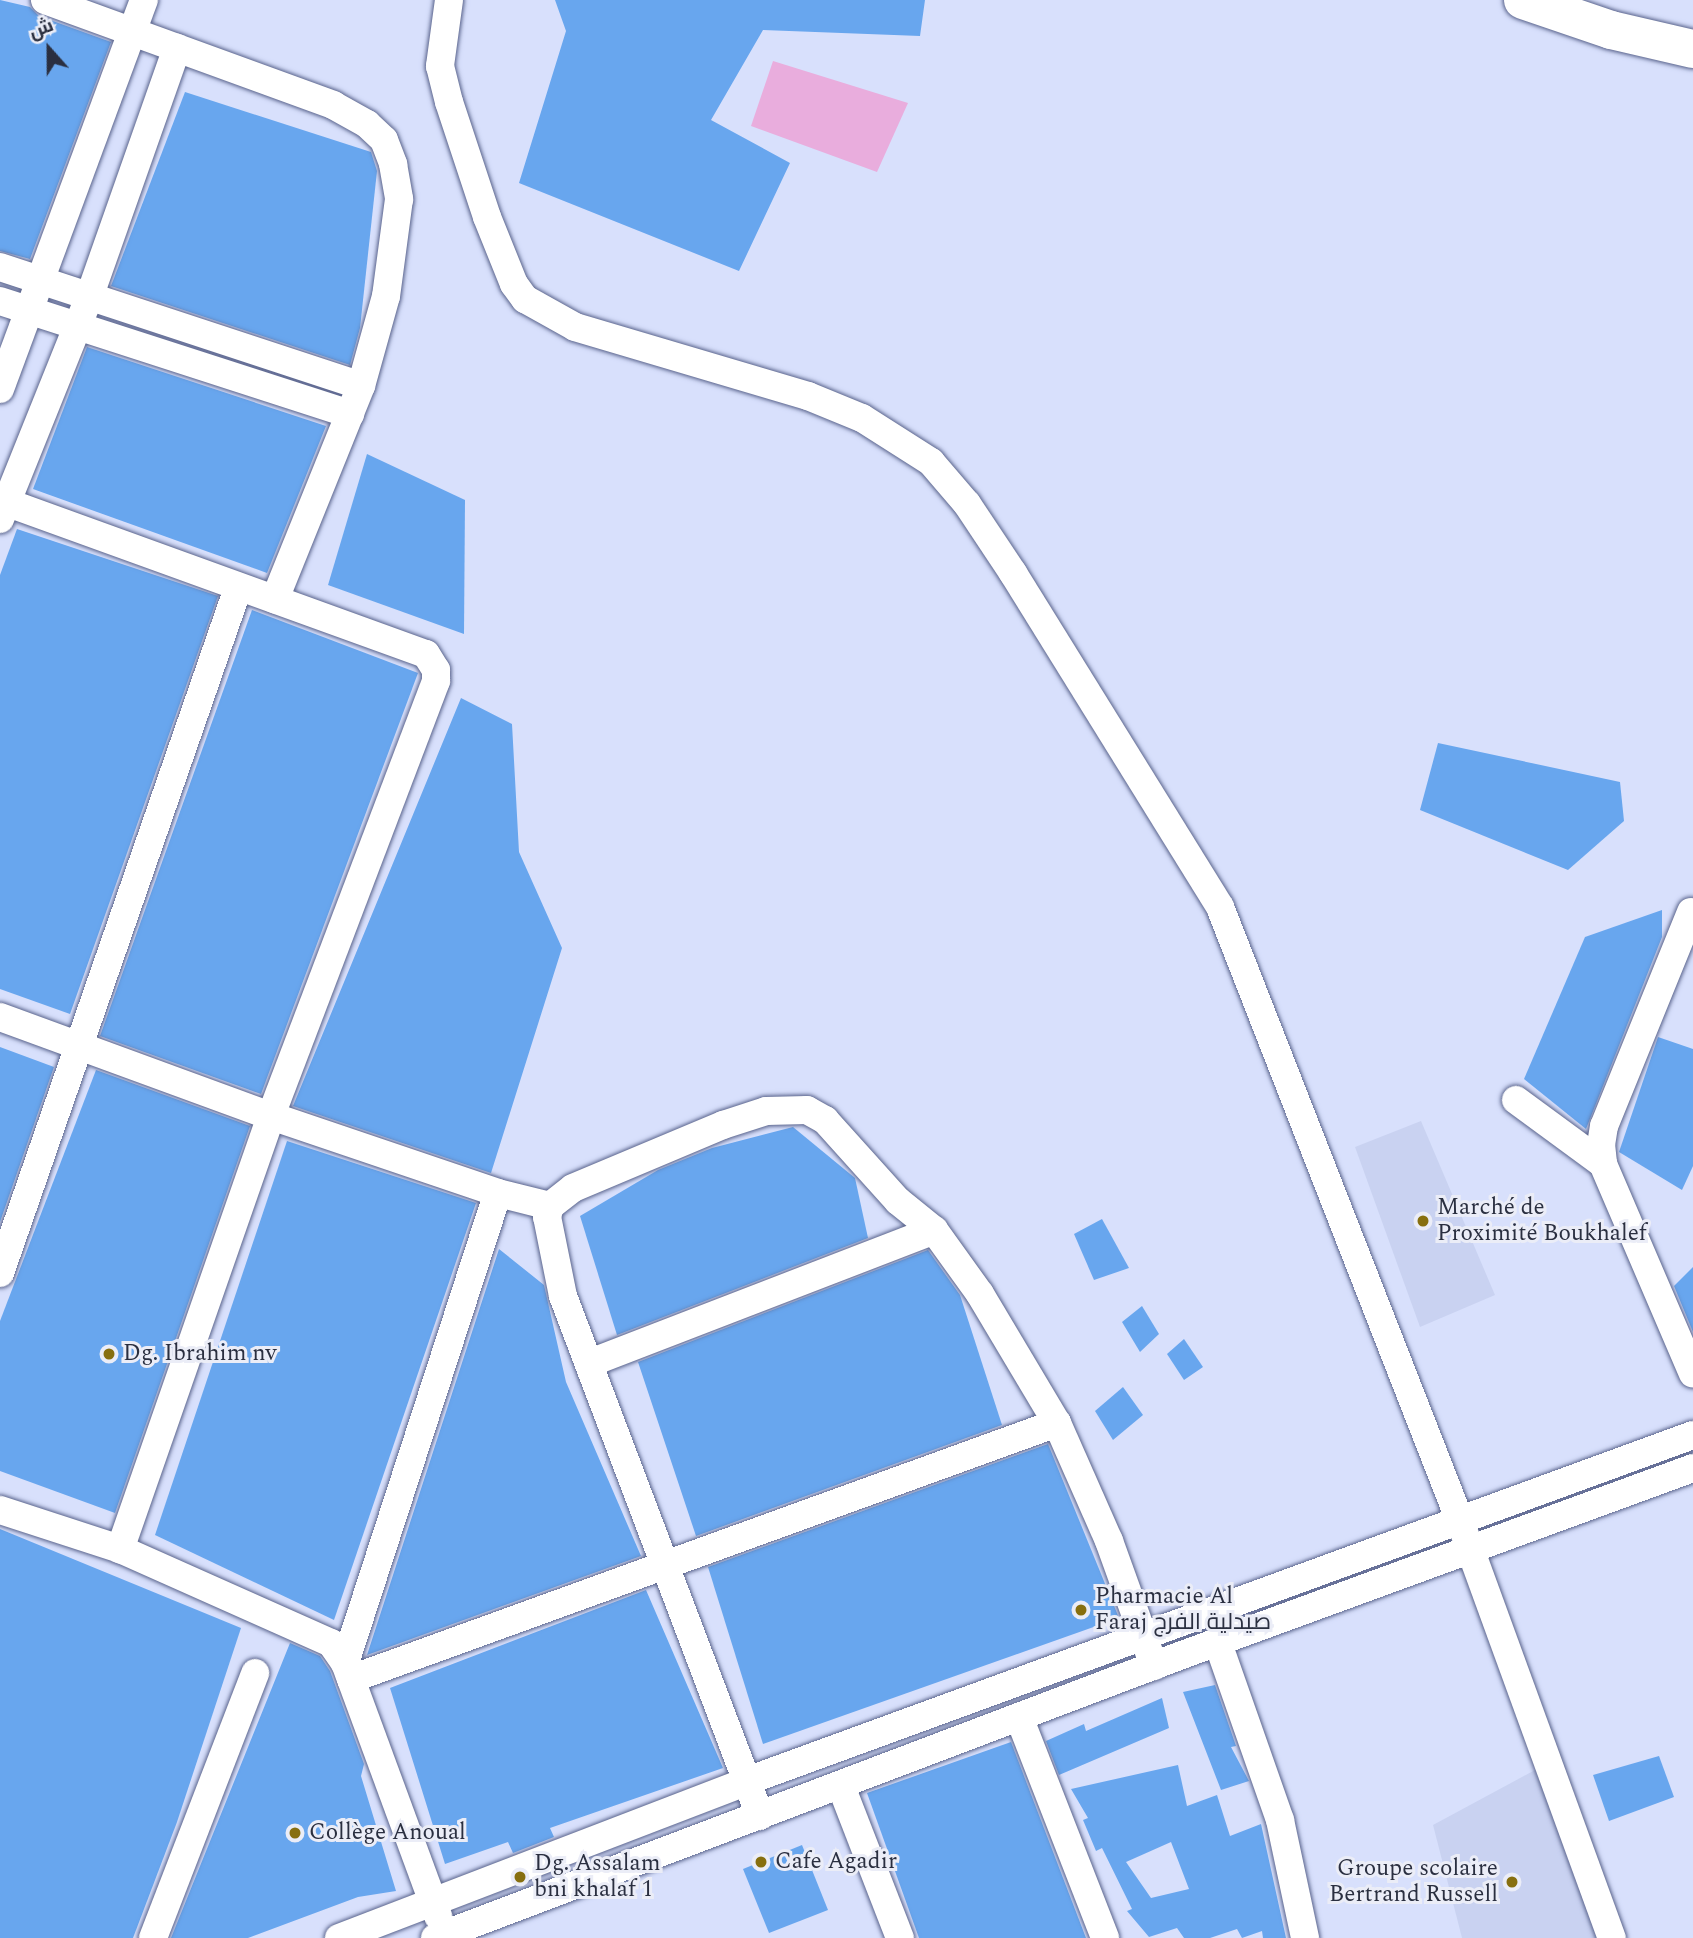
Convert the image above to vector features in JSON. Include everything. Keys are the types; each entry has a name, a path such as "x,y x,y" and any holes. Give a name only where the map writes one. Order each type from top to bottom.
{"highway":[{"path":"1523,0 1611,30 1692,43"}],"street":[{"path":"45,0 333,105 367,124 384,140 399,199 396,242 386,296 361,386 275,599"},
{"path":"0,389 42,283 144,0"},
{"path":"449,0 440,66 449,102 492,228 514,284 525,299 575,327 808,396 862,418 931,462 982,527 1220,906 1460,1521 1612,1938"},
{"path":"120,1549 271,1116 436,681 436,670 426,654 275,599 238,589 2,507 90,295 177,48"},
{"path":"0,267 361,386"},
{"path":"0,301 350,414"},
{"path":"0,1273 238,589"},
{"path":"1691,912 1604,1126 1603,1164 1693,1374"},
{"path":"0,1017 271,1116 498,1193 550,1206"},
{"path":"1516,1100 1603,1164"},
{"path":"760,1816 553,1259 547,1217 550,1206 596,1176 723,1125 766,1111 807,1110 825,1120 898,1201 934,1230 980,1294 1057,1423 1145,1634 1154,1666"},
{"path":"348,1671 498,1193"},
{"path":"590,1363 934,1230"},
{"path":"348,1671 666,1565 1057,1423"},
{"path":"339,1938 433,1898 747,1781 1693,1435"},
{"path":"0,1510 120,1549 317,1634 340,1652 433,1898 440,1936 488,1930 760,1816 1154,1666 1471,1553 1693,1468"},
{"path":"1218,1643 1283,1831 1305,1938"},
{"path":"153,1938 255,1673"},
{"path":"1019,1717 1105,1938"},
{"path":"841,1786 900,1938"}],"shaded area":[{"path":"773,61 908,103 877,172 751,126"},
{"name":"Marché de Proximité Boukhalef","path":"1421,1121 1495,1295 1420,1327 1355,1147"},
{"name":"Groupe scolaire Bertrand Russell","path":"1535,1770 1599,1938 1462,1938 1433,1825"}],"building":[{"path":"0,0 30,7 39,16 111,42 30,259 0,251"},
{"path":"555,0 925,0 920,36 763,30 711,120 790,163 739,271 519,183 566,31"},
{"path":"185,92 371,152 377,171 360,328 350,365 111,286"},
{"path":"87,347 326,426 267,573 33,489"},
{"path":"367,454 465,500 464,634 328,585"},
{"path":"17,529 218,596 70,1014 0,989 0,575"},
{"path":"252,610 418,673 261,1094 100,1036"},
{"path":"461,698 512,724 519,852 562,948 491,1173 293,1106"},
{"path":"1438,743 1620,782 1624,821 1568,870 1420,810"},
{"path":"1662,910 1662,937 1586,1129 1524,1079 1585,937"},
{"path":"1658,1037 1693,1049 1693,1166 1682,1190 1619,1152"},
{"path":"0,1047 54,1067 0,1222"},
{"path":"96,1070 250,1126 115,1513 0,1471 0,1321"},
{"path":"793,1127 855,1178 868,1238 617,1335 580,1216 658,1170 712,1148"},
{"path":"287,1141 476,1203 334,1620 155,1535"},
{"path":"1102,1219 1129,1268 1094,1280 1074,1234"},
{"path":"499,1249 544,1285 566,1382 641,1556 367,1655"},
{"path":"928,1250 960,1295 1002,1425 696,1536 638,1362"},
{"path":"1693,1267 1693,1332 1674,1286"},
{"path":"1142,1306 1159,1334 1140,1352 1122,1322"},
{"path":"1184,1339 1203,1367 1184,1380 1167,1354"},
{"path":"1123,1387 1143,1415 1113,1440 1095,1411"},
{"path":"1048,1444 1119,1618 763,1744 708,1567"},
{"path":"0,1529 241,1628 177,1822 133,1938 0,1938"},
{"path":"646,1590 723,1768 550,1828 554,1837 513,1853 508,1842 445,1864 390,1688"},
{"name":"Collège Anoual","path":"290,1643 320,1656 330,1671 364,1764 361,1776 396,1891 358,1897 248,1938 171,1938"},
{"path":"1215,1685 1236,1746 1231,1747 1249,1781 1221,1790 1183,1692"},
{"path":"1162,1698 1169,1728 1059,1775 1046,1741 1084,1724 1086,1731"},
{"path":"1011,1742 1086,1938 919,1938 867,1793"},
{"path":"1659,1756 1674,1797 1609,1821 1593,1775"},
{"path":"1178,1765 1187,1806 1217,1795 1230,1836 1261,1824 1286,1938 1263,1938 1262,1931 1242,1938 1237,1929 1210,1938 1184,1938 1177,1928 1149,1937 1127,1911 1132,1909 1102,1848 1096,1851 1083,1820 1088,1818 1071,1789","holes":["1171,1842 1189,1889 1151,1898 1126,1862"]},
{"path":"802,1845 828,1910 769,1933 743,1869"}],"place":[{"name":"Marché de Proximité Boukhalef","path":"1423,1221"},
{"name":"Dg. Ibrahim nv","path":"109,1354"},
{"name":"Pharmacie Al Faraj صيدلية الفرج","path":"1081,1610"},
{"name":"Collège Anoual","path":"295,1833"},
{"name":"Cafe Agadir","path":"761,1862"},
{"name":"Dg. Assalam bni khalaf 1","path":"520,1877"},
{"name":"Groupe scolaire Bertrand Russell","path":"1512,1882"}]}
